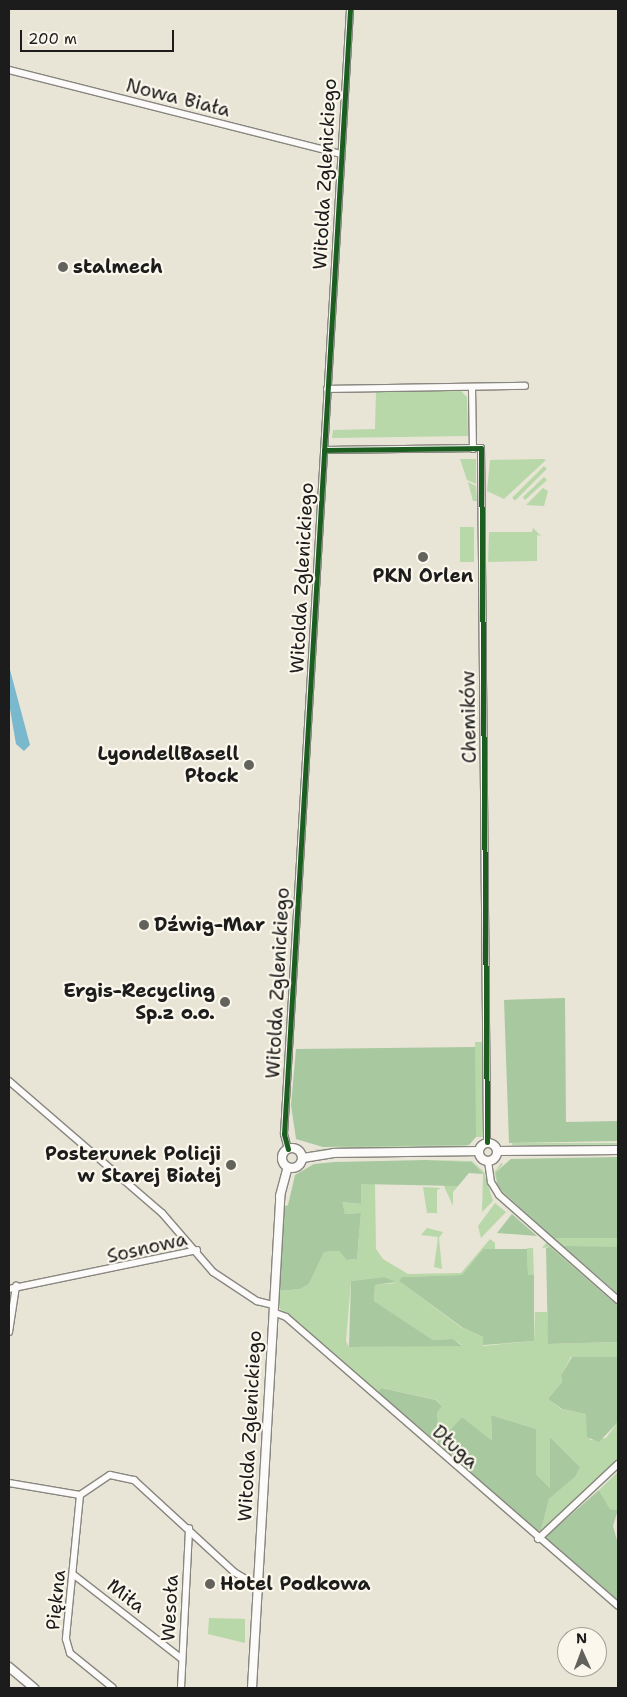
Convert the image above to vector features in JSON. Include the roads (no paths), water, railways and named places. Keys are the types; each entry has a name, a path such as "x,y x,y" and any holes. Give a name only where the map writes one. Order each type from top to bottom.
{"main road":[{"path":"303,1158 297,1149 288,1149 282,1158 288,1167 296,1168 303,1158 334,1153 478,1151 487,1142 498,1151 618,1150"},
{"path":"478,1151 488,1161 498,1151"},
{"name":"Witolda Zglenickiego","path":"252,1688 256,1585 280,1196 288,1167"},
{"path":"9,1667 34,1688"}],"street":[{"name":"Witolda Zglenickiego","path":"288,1149 284,1134 350,9"},
{"name":"Nowa Biała","path":"9,70 341,154"},
{"path":"327,389 525,386"},
{"path":"324,450 473,448 472,387"},
{"name":"Chemików","path":"473,448 481,448 487,1142"},
{"path":"9,1080 162,1213 197,1250"},
{"path":"488,1161 494,1188 513,1208 618,1300"},
{"name":"Sosnowa","path":"9,1289 16,1286 98,1274 197,1250 213,1272 256,1301 273,1308"},
{"path":"9,1332 16,1286"},
{"name":"Długa","path":"273,1308 286,1317 538,1539 618,1606"},
{"path":"538,1539 618,1464"},
{"path":"9,1482 80,1495 99,1478 122,1476 144,1488 245,1581 256,1585"},
{"name":"Piękna","path":"80,1495 74,1575 66,1639 70,1653 113,1688"},
{"name":"Wesoła","path":"181,1688 189,1528"},
{"name":"Miła","path":"74,1575 182,1659"}],"water":[{"path":"9,666 30,745 24,751 16,744 9,703"}],"place":[{"name":"stalmech","path":"63,267"},
{"name":"PKN Orlen","path":"423,557"},
{"name":"LyondellBasell Płock","path":"249,765"},
{"name":"Dźwig-Mar","path":"144,925"},
{"name":"Ergis-Recycling Sp.z o.o.","path":"225,1002"},
{"name":"Posterunek Policji w Starej Białej","path":"231,1165"},
{"name":"Hotel Podkowa","path":"210,1584"}]}
